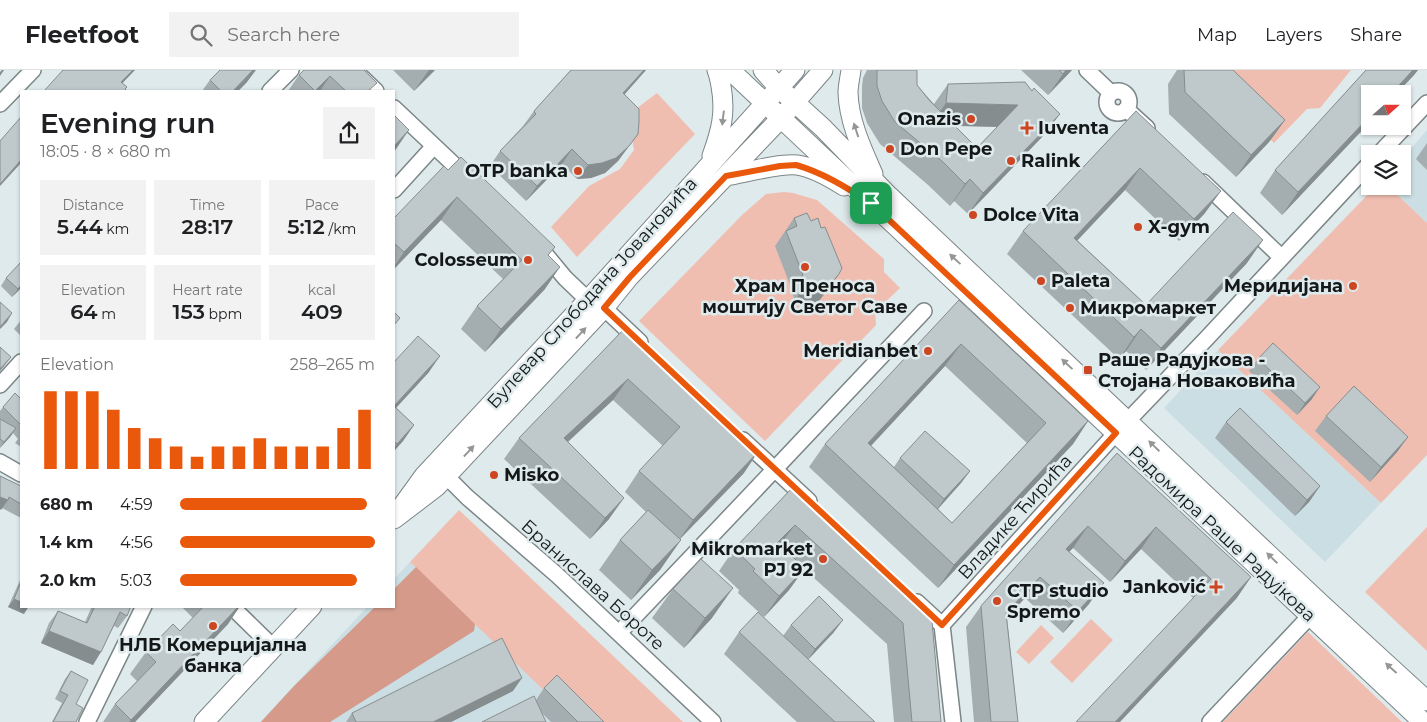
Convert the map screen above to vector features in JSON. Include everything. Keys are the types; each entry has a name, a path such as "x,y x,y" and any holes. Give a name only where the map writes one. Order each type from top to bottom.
{"street":[{"path":"0,104 33,70"},
{"path":"271,90 291,70"},
{"path":"354,70 375,90"},
{"path":"710,164 720,133 724,112 724,101 717,70"},
{"name":"Радомира Раше Радујкова","path":"730,70 765,104 877,197 1122,427 1427,701"},
{"name":"Радомира Раше Радујкова","path":"763,70 779,88 823,128 877,197"},
{"name":"Булевар Слободана Јовановића","path":"395,518 436,487 446,476 596,304 710,164 796,70"},
{"name":"Булевар Слободана Јовановића","path":"395,518 424,476 596,304 630,277 782,118 823,70"},
{"path":"851,70 848,93 851,115 873,173 877,197"},
{"path":"1087,70 1111,92 1118,90 1125,94 1129,101 1126,109 1159,140"},
{"path":"1387,145 1427,103"},
{"path":"395,109 477,187"},
{"path":"395,189 434,146"},
{"path":"726,176 796,165 812,169 837,182 877,197"},
{"path":"1193,172 1281,257"},
{"name":"Владике Ћирића","path":"942,625 1122,427 1361,173"},
{"path":"538,245 565,278 648,349"},
{"path":"619,633 924,311"},
{"path":"0,386 20,363"},
{"name":"Радомира Раше Радујкова","path":"1122,427 1310,616 1423,722"},
{"path":"736,433 818,510"},
{"path":"0,462 20,473"},
{"name":"Бранислава Бороте","path":"446,476 467,497 557,575 713,722"},
{"path":"904,590 942,625 953,722"},
{"path":"87,722 143,608"},
{"path":"233,608 273,647"},
{"path":"204,722 310,608"},
{"path":"1210,722 1310,616"}],"shaded area":[{"path":"1232,70 1351,70 1320,108 1307,109 1274,143 1216,86"},
{"path":"657,93 695,134 577,257 551,227 589,186 620,169 634,150 628,115"},
{"path":"1427,130 1427,223 1397,195 1411,195 1411,149"},
{"path":"784,192 817,200 884,259 884,272 900,288 875,312 876,325 765,441 639,321 742,215 766,194"},
{"name":"Меридијана","path":"1367,195 1397,195 1427,223 1427,455 1381,503 1218,350"},
{"path":"1218,350 1381,503 1325,562 1164,408"},
{"path":"459,510 683,722 577,722 410,562"},
{"path":"1427,527 1427,651 1365,592"},
{"path":"410,562 546,691 551,722 260,722 366,608 395,608 395,578"},
{"path":"416,567 475,624 474,631 330,722 261,722 294,686 374,608 395,608 395,588"},
{"path":"1091,619 1113,640 1072,683 1050,662"},
{"path":"1041,625 1054,638 1029,664 1016,652"},
{"path":"1308,632 1402,722 1223,722"}],"building":[{"path":"63,70 133,70 121,82 127,87 126,90 45,90"},
{"path":"220,70 253,70 234,90 220,90 210,80"},
{"path":"304,70 364,70 377,83 369,90 345,90 330,76 314,90 299,75"},
{"path":"571,70 644,70 623,93 639,109 638,134 616,158 602,163 588,165 572,149 537,186 500,151 536,114 534,111"},
{"path":"877,70 917,70 917,85 929,100 977,148 1018,105 946,103 948,84 1025,82 1032,91 1034,88 1060,114 983,193 970,179 965,184 943,162 895,122 882,101 877,86"},
{"path":"1184,70 1233,70 1285,120 1251,155 1185,92"},
{"path":"1366,70 1413,70 1399,85 1361,85 1361,126 1298,192 1275,170"},
{"path":"1136,111 1221,191 1194,219 1140,168 1074,238 1146,305 1233,212 1263,240 1161,348 1141,329 1134,337 1023,231"},
{"path":"395,116 409,130 395,145"},
{"path":"20,118 20,161 0,184 0,141"},
{"path":"461,157 555,247 548,255 560,267 501,329 477,306 522,260 457,197 404,252 395,244 395,217 444,166 448,170"},
{"path":"807,213 811,221 818,218 821,228 825,227 842,268 830,285 822,287 815,284 806,284 786,231 797,226 794,218"},
{"path":"20,263 20,286 18,289 6,278"},
{"path":"959,300 1088,421 954,565 825,444","holes":["961,344 1046,423 952,523 868,443"]},
{"path":"0,302 12,313 0,327"},
{"path":"395,313 400,318 395,324"},
{"path":"626,327 758,452 693,520 639,471 680,427 628,379 564,438 624,498 605,518 519,438"},
{"path":"418,336 440,356 395,405 395,361"},
{"path":"1273,343 1320,387 1305,403 1258,359"},
{"path":"0,347 11,357 0,369"},
{"path":"1354,386 1408,437 1381,467 1326,416"},
{"path":"15,393 20,398 20,424 3,407"},
{"path":"395,407 414,425 397,444 395,442"},
{"path":"1240,408 1320,486 1307,500 1226,422"},
{"path":"0,419 16,428 4,442 0,439"},
{"path":"925,431 970,471 944,499 900,458"},
{"path":"1117,453 1251,577 1115,722 1076,722 1211,579 1156,527 1125,561 1088,526 1066,549 1104,583 1078,611 1040,577 1006,613 1018,722 991,722 981,606"},
{"path":"0,476 20,486 20,503 9,497 8,500 0,497"},
{"path":"794,486 931,610 941,722 912,722 903,623 795,525 777,543 805,568 779,596 734,549"},
{"path":"648,510 681,540 652,570 620,540"},
{"path":"701,559 733,588 705,618 673,589"},
{"path":"20,584 20,602 14,599"},
{"path":"819,596 843,620 815,649 791,625"},
{"path":"94,608 130,608 127,616 120,612 101,652 49,631 58,611 87,623"},
{"path":"202,608 237,608 131,720 115,704 156,662 146,652 173,624 180,631"},
{"path":"758,612 875,722 835,722 739,632"},
{"path":"502,638 522,678 433,722 356,722 352,713"},
{"path":"71,671 88,680 76,704 83,708 76,722 53,722 68,695 60,691"},
{"path":"557,675 604,722 578,722 544,688"},
{"path":"534,696 546,722 482,722"}],"place":[{"name":"Onazis","path":"971,119"},
{"name":"Iuventa","path":"1027,128"},
{"name":"Don Pepe","path":"890,149"},
{"name":"Ralink","path":"1011,161"},
{"name":"OTP banka","path":"578,171"},
{"name":"Dolce Vita","path":"973,215"},
{"name":"X-gym","path":"1138,227"},
{"name":"Colosseum","path":"528,260"},
{"name":"Храм Преноса моштију Светог Саве","path":"805,267"},
{"name":"Paleta","path":"1041,281"},
{"name":"Меридијана","path":"1353,286"},
{"name":"Микромаркет","path":"1070,308"},
{"name":"Meridianbet","path":"928,351"},
{"name":"Раше Радујкова - Стојана Новаковића","path":"1088,370"},
{"name":"Misko","path":"494,475"},
{"name":"Mikromarket PJ 92","path":"823,559"},
{"name":"Janković","path":"1216,587"},
{"name":"CTP studio Spremo","path":"997,601"},
{"name":"НЛБ Комерцијална банка","path":"213,626"}],"route":[{"path":"796,165 812,169 871,203 1116,433 942,625 604,308 630,277 726,176 796,165"}]}
